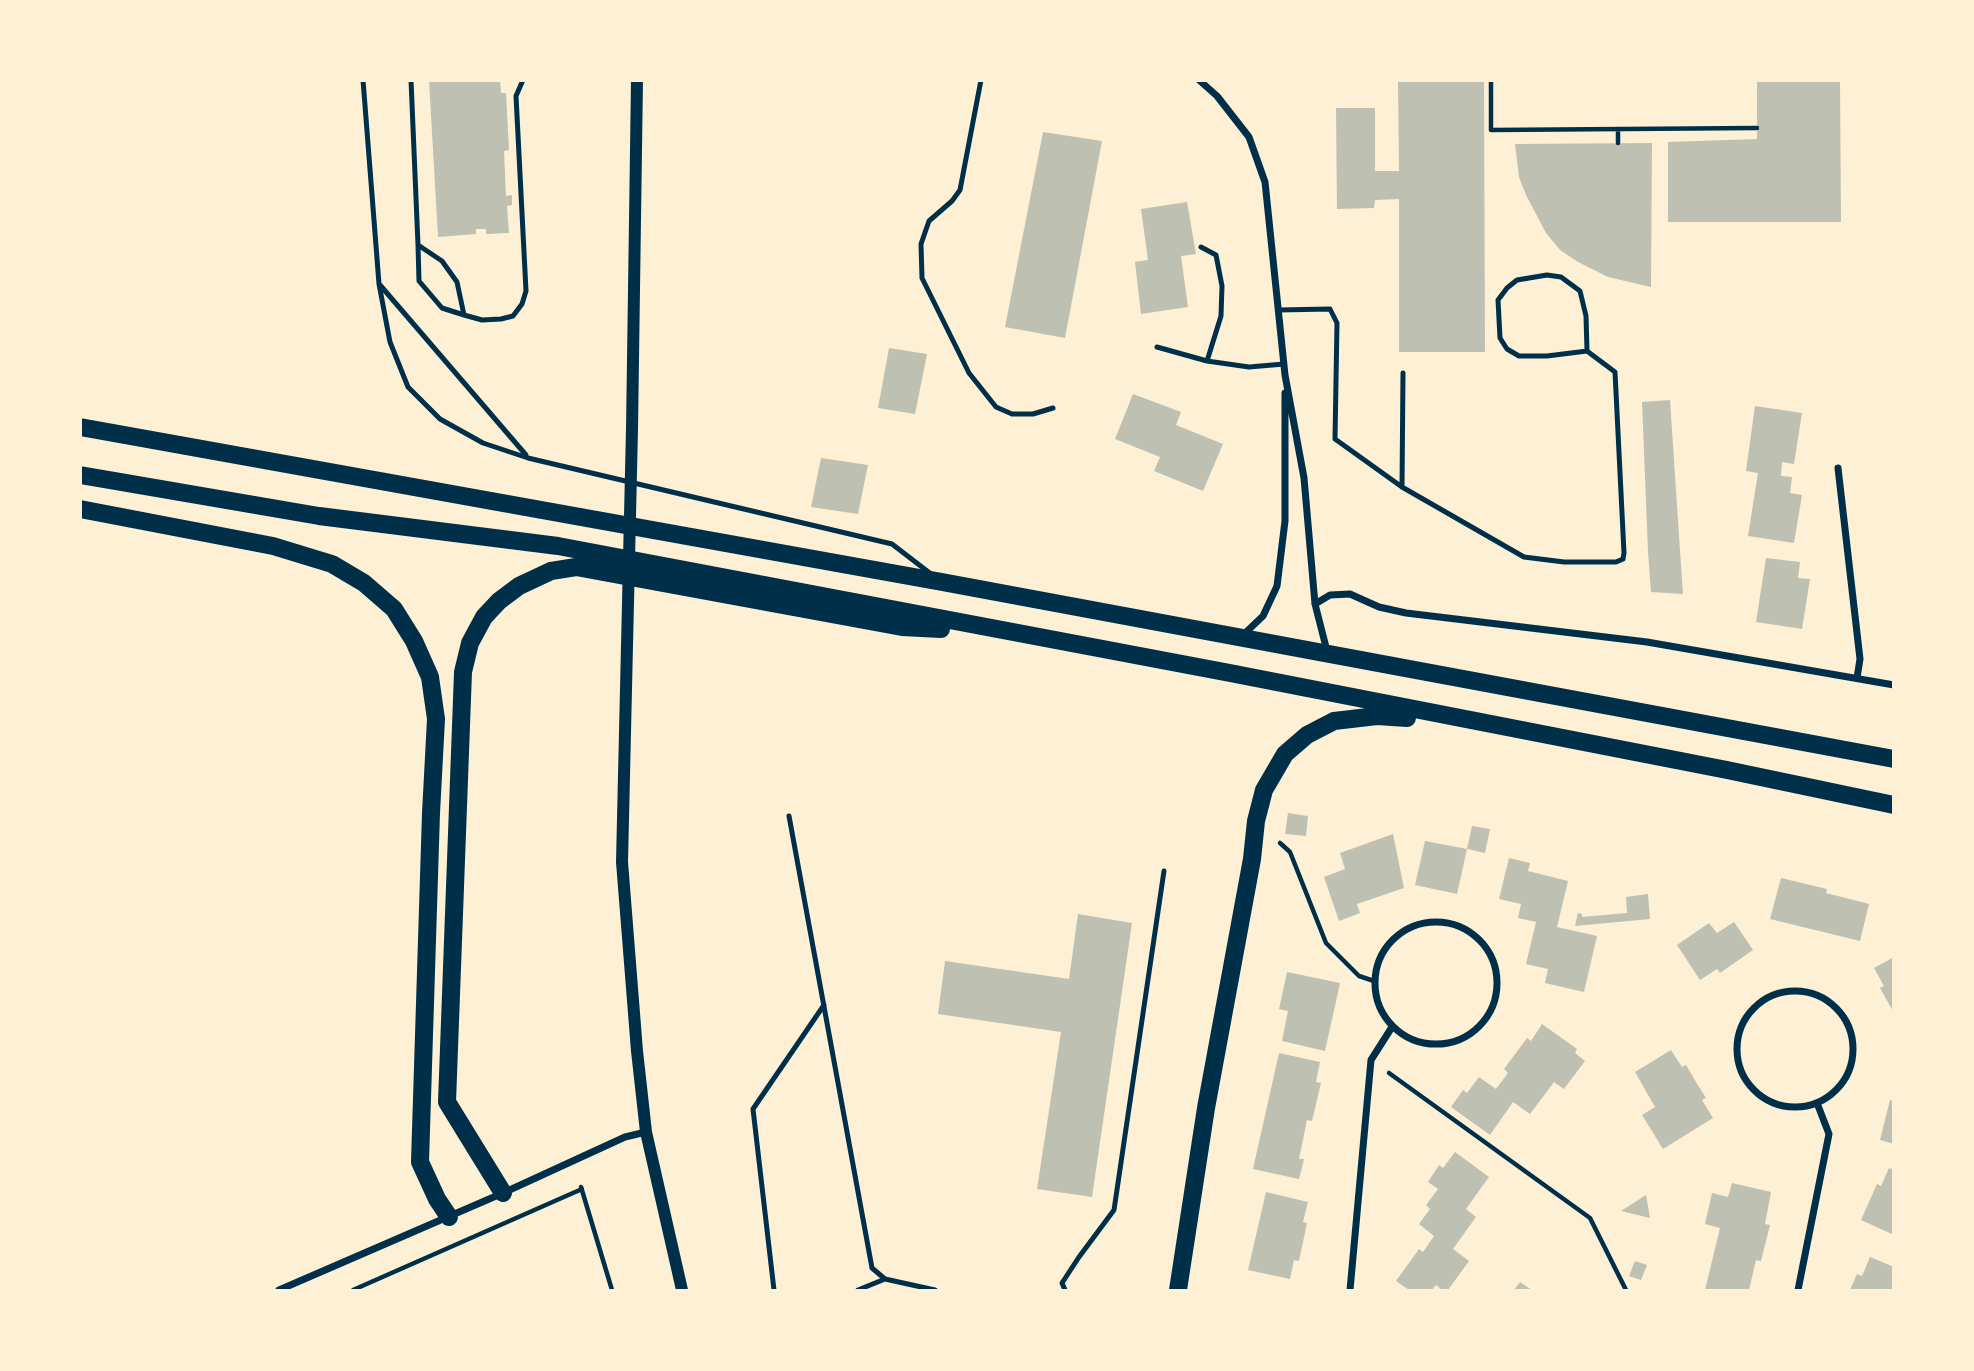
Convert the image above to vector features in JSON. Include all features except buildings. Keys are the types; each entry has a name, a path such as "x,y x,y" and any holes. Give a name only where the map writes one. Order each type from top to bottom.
{"main road":[{"path":"80,427 942,582 1894,759"},
{"path":"80,475 320,516 558,546 1230,673 1894,805"},
{"path":"80,509 273,546 332,564 364,583 394,610 414,640 430,677 436,719 420,1162 437,1199 449,1217"},
{"path":"503,1193 447,1102 463,672 470,643 484,617 519,586 551,570 576,567 902,627 1001,631"},
{"path":"1178,1290 1206,1108 1252,859 1256,821 1264,790 1285,754 1307,735 1334,721 1377,716 1479,723"}],"street":[{"path":"637,80 622,862 646,1132 682,1290"},
{"path":"1199,80 1217,96 1249,137 1265,182 1285,375 1304,478 1315,604 1328,653"},
{"path":"1241,638 1263,615 1277,586 1285,521 1285,375"},
{"path":"1838,468 1860,659 1857,678"},
{"path":"1315,604 1330,595 1350,594 1379,607 1406,613 1647,642 1894,685"},
{"path":"1443,922 1467,931 1487,949 1495,965 1495,1001 1487,1017 1475,1031 1459,1040 1423,1044 1406,1038 1392,1027 1382,1013 1374,981 1377,964 1396,937 1410,927 1443,922"},
{"path":"1790,991 1822,997 1846,1020 1852,1035 1854,1052 1851,1068 1843,1083 1818,1103 1801,1107 1769,1101 1755,1091 1745,1078 1737,1047 1740,1030 1759,1003 1774,995 1790,991"},
{"path":"1350,1290 1371,1060 1392,1027"},
{"path":"1798,1290 1829,1134 1818,1103"},
{"path":"279,1290 625,1137 646,1132"}],"lane":[{"path":"363,80 379,284 390,342 408,387 440,419 483,443 528,458 892,544 942,582"},
{"path":"411,80 419,281 442,308 482,320 501,320 513,316 522,304 526,291 516,96 523,80"},
{"path":"981,80 960,190 952,201 929,221 921,244 922,278 969,373 996,407 1012,414 1033,414 1053,408"},
{"path":"418,245 442,261 457,282 464,315"},
{"path":"1201,247 1216,255 1222,286 1221,316 1207,361"},
{"path":"1278,310 1330,309 1337,323 1335,439 1402,487 1524,557 1564,562 1616,562 1623,559 1615,372 1587,351 1519,356 1507,349 1500,338 1498,300 1517,280 1547,275 1561,277 1580,291 1586,316 1587,351"},
{"path":"379,284 528,458"},
{"path":"1157,347 1207,361 1249,367 1284,365"},
{"path":"1402,487 1403,373"},
{"path":"789,816 872,1268 885,1279 935,1290"},
{"path":"1065,1290 1062,1283 1114,1210 1164,871"},
{"path":"774,1290 753,1109 824,1005"},
{"path":"858,1290 885,1279"}],"path":[{"path":"1491,80 1491,130 1758,128"},
{"path":"1618,129 1618,143"},
{"path":"1256,821 1290,852 1326,943 1359,976 1374,981"},
{"path":"1371,1060 1590,1218 1626,1290"},
{"path":"353,1290 582,1189 612,1290"}]}
